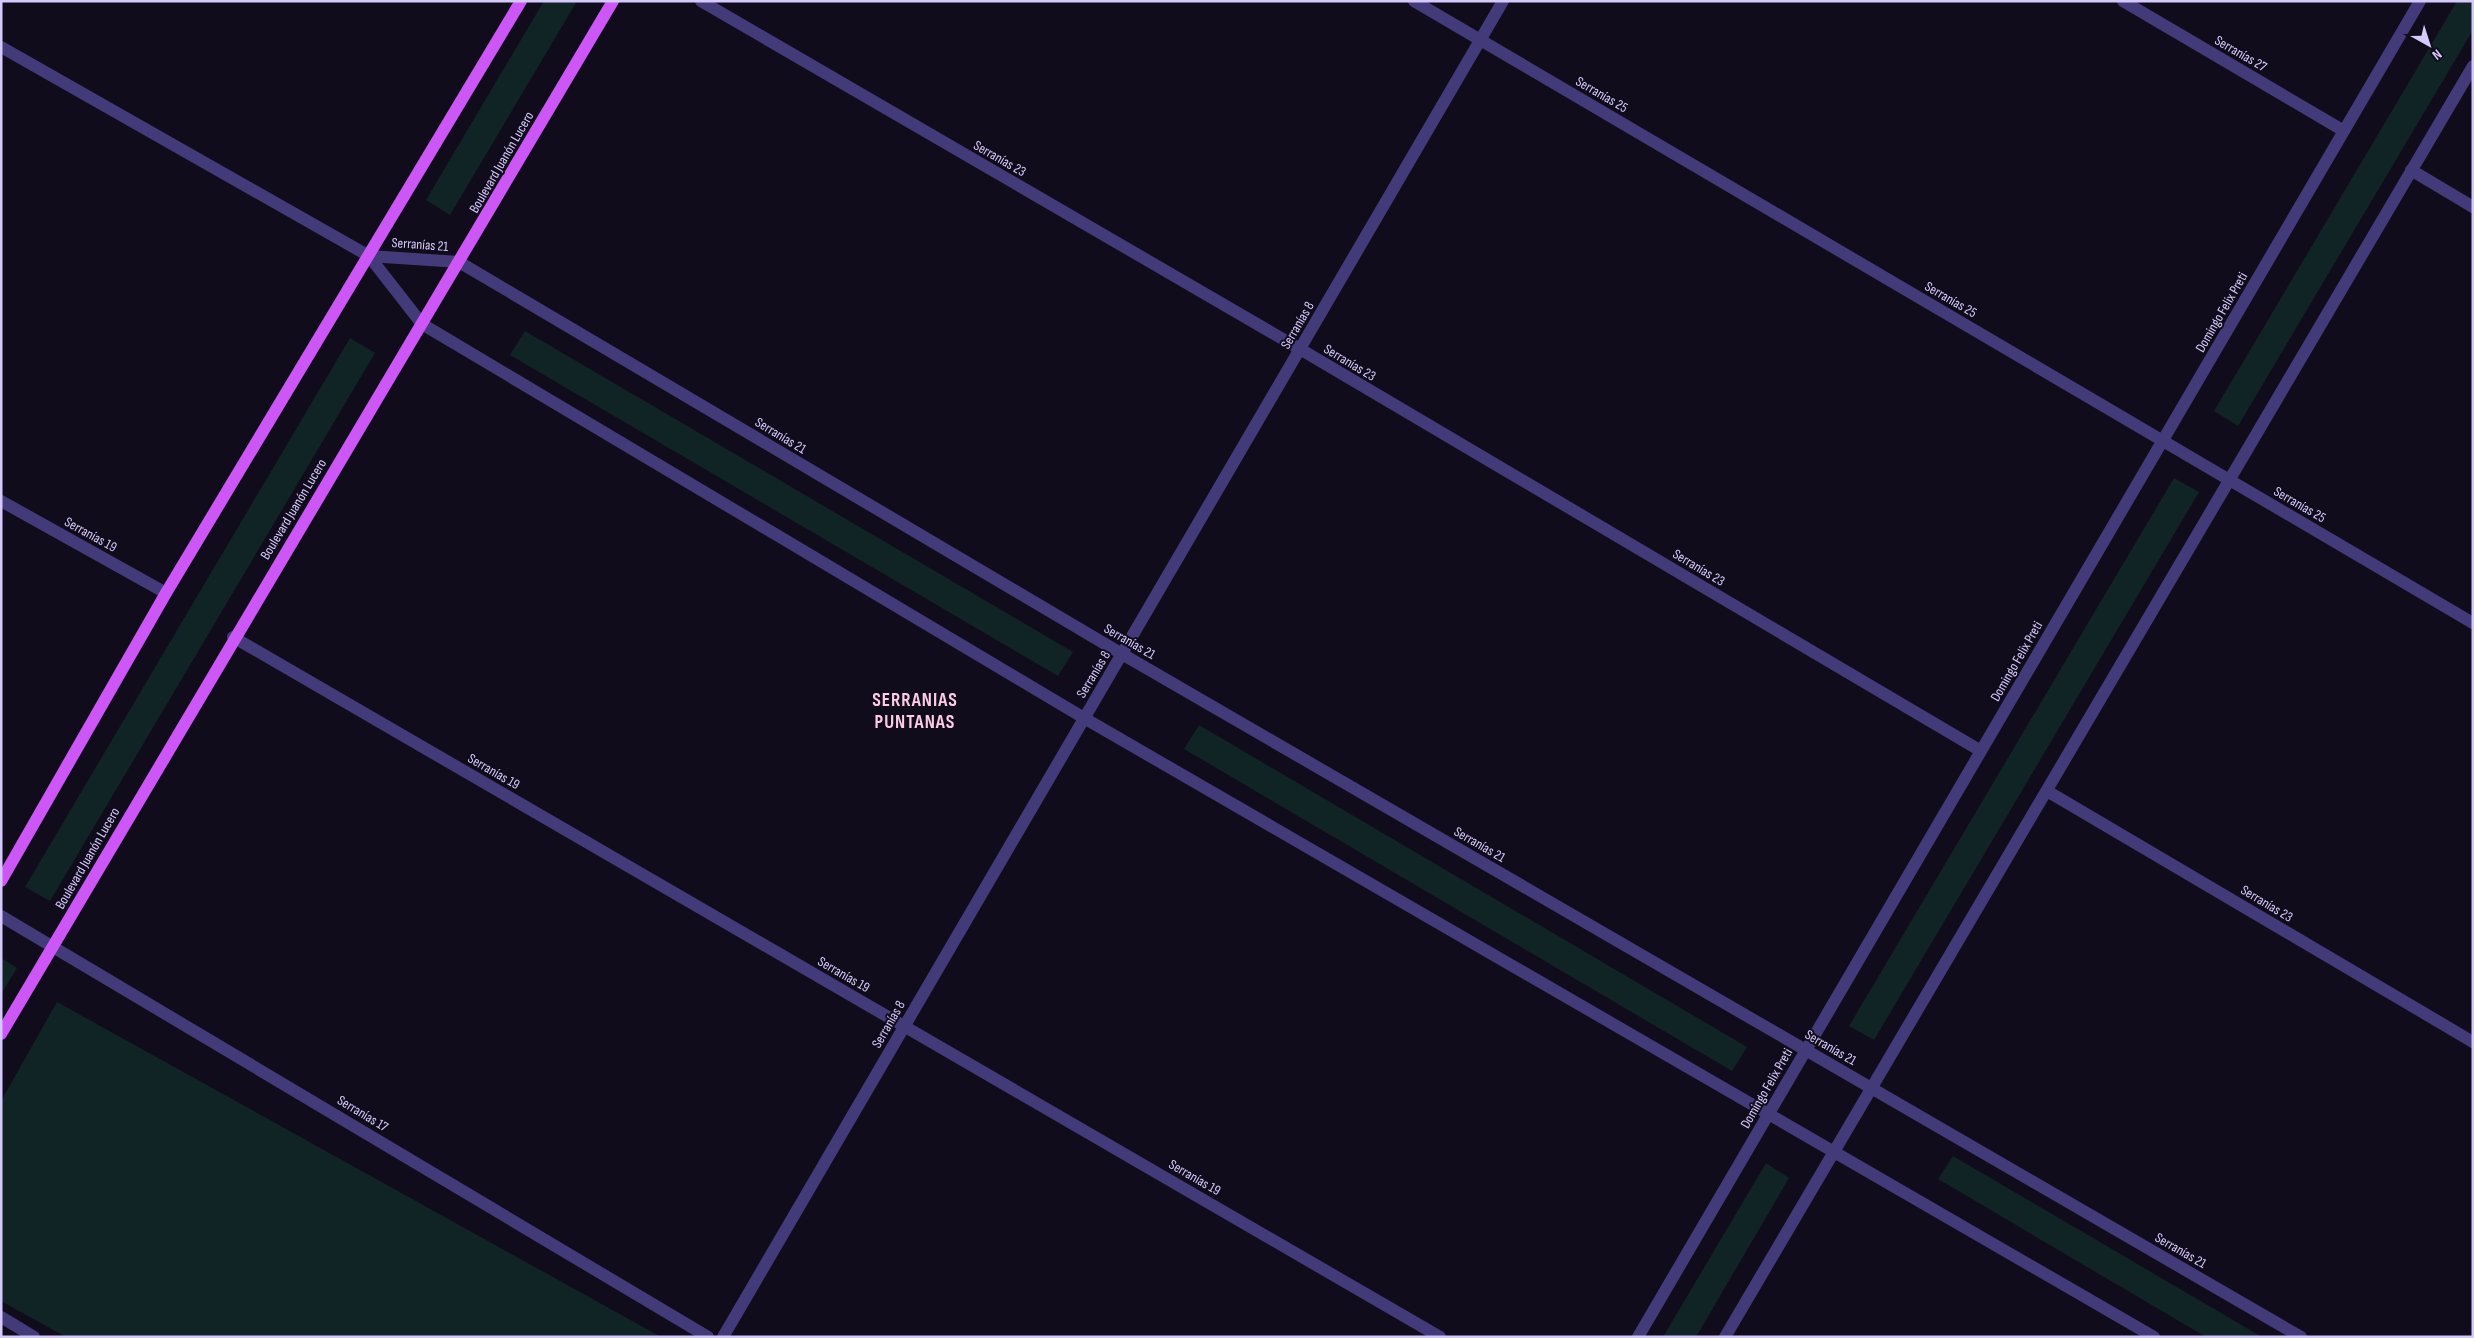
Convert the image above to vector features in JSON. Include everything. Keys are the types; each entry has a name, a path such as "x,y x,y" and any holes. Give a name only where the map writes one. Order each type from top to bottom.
{"main road":[{"path":"1,880 166,593 521,1"},
{"name":"Boulevard Juanón Lucero","path":"1,1034 233,637 459,262 612,1"}],"street":[{"name":"Serranías 23","path":"702,1 1300,349 1981,752"},
{"name":"Serranías 25","path":"1414,1 2473,623"},
{"name":"Serranías 8","path":"723,1337 1503,1"},
{"name":"Serranías 27","path":"2123,1 2344,131"},
{"name":"Domingo Felix Preti","path":"1638,1337 2420,1"},
{"path":"1,48 369,256 422,324 1084,718 2154,1337"},
{"path":"1726,1337 2473,66"},
{"path":"2411,170 2473,206"},
{"name":"Serranías 21","path":"369,256 459,262 1122,654 2302,1337"},
{"name":"Serranías 19","path":"1,500 166,593"},
{"name":"Serranías 19","path":"233,637 1440,1337"},
{"name":"Serranías 23","path":"2047,790 2473,1042"},
{"name":"Serranías 17","path":"1,916 53,945 708,1337"},
{"path":"1,1317 34,1337"}],"green space":[{"path":"544,1 577,1 450,215 426,200"},
{"path":"2457,1 2473,1 2473,30 2238,426 2214,411"},
{"path":"525,331 1073,652 1058,676 510,355"},
{"path":"350,338 375,353 50,901 25,887"},
{"path":"2174,478 2199,492 1874,1040 1849,1026"},
{"path":"1199,725 1747,1047 1732,1071 1184,749"},
{"path":"1,958 17,968 1,994"},
{"path":"57,1002 661,1337 66,1337 1,1301 1,1101"},
{"path":"1953,1156 2262,1337 2206,1337 1938,1179"},
{"path":"1766,1163 1789,1178 1696,1337 1663,1337"}],"district":[{"name":"SERRANIAS PUNTANAS","path":"915,710"}]}
